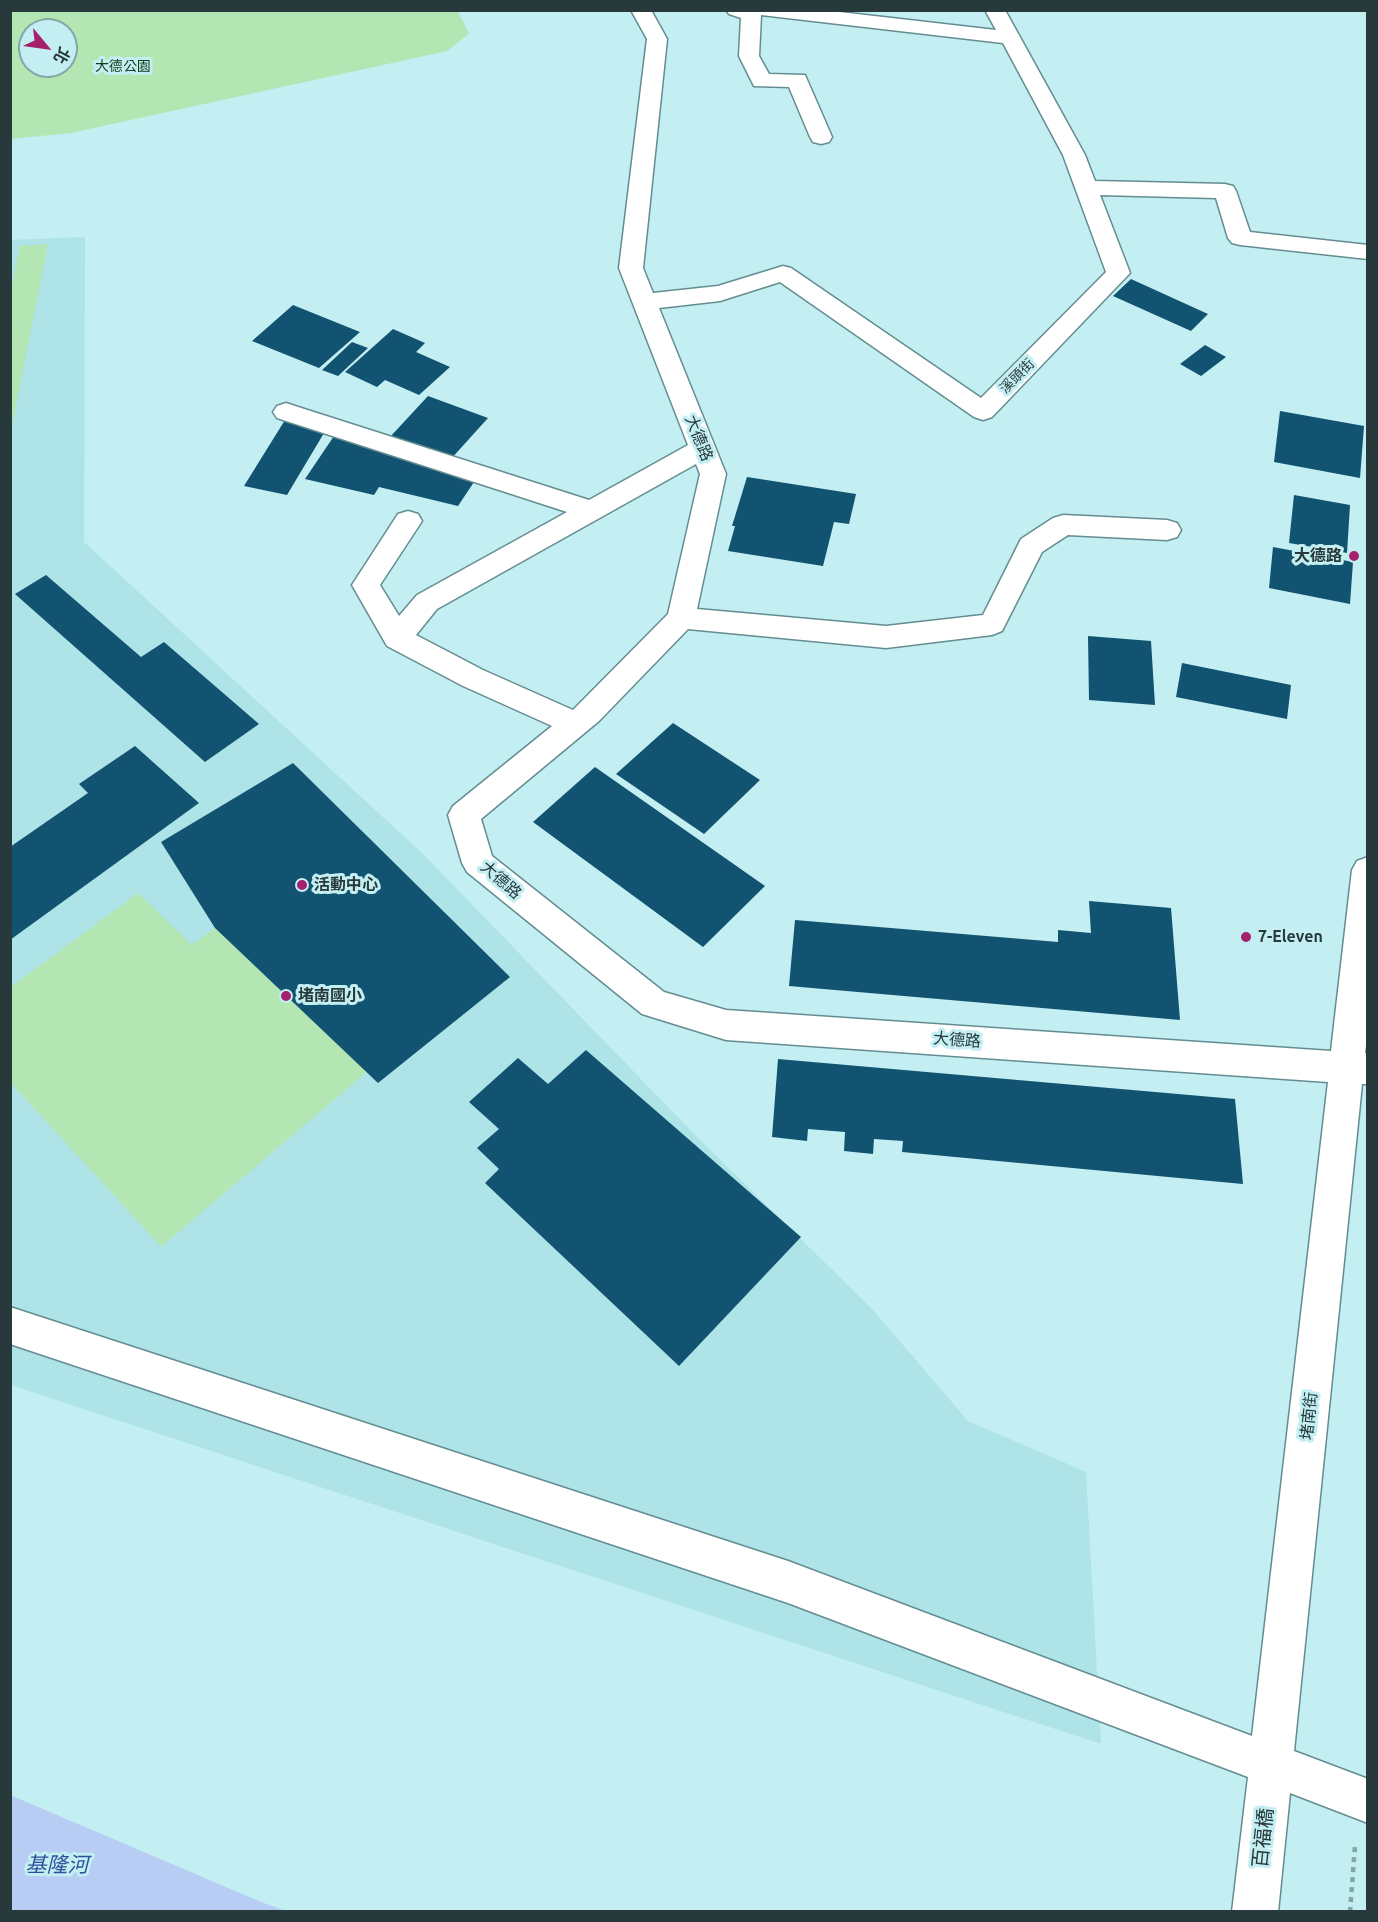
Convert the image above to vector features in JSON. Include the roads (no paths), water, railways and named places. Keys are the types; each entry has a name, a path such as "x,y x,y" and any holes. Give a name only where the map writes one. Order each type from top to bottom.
{"street":[{"name":"大德路","path":"641,10 657,39 631,268 713,474 681,618 590,713 464,814 478,863 654,1004 726,1025 1358,1068"},
{"path":"736,10 752,15 749,56 762,81 797,80 821,136"},
{"path":"764,10 1010,38"},
{"name":"溪頭街","path":"644,302 720,293 783,273 983,411 1118,273 1074,155 995,10"},
{"path":"1086,188 1225,191 1240,238 1368,252"},
{"path":"286,412 591,510"},
{"path":"397,638 427,602 703,448"},
{"path":"408,521 366,585 397,638 473,678 576,724"},
{"path":"681,618 886,638 992,624 1031,546 1064,525 1167,530"},
{"name":"堵南街","path":"1270,1764 1358,1068 1368,870"},
{"path":"10,1325 788,1582 1363,1800"},
{"name":"百福橋","path":"1256,1911 1270,1764"}],"water":[{"name":"基隆河","path":"10,1795 261,1902 286,1911 11,1911"}],"place":[{"name":"大德路","path":"1354,556"},
{"name":"活動中心","path":"302,885"},
{"name":"7-Eleven","path":"1246,937"},
{"name":"堵南國小","path":"286,996"}],"park label":[{"name":"大德公園","path":"123,66"}]}
